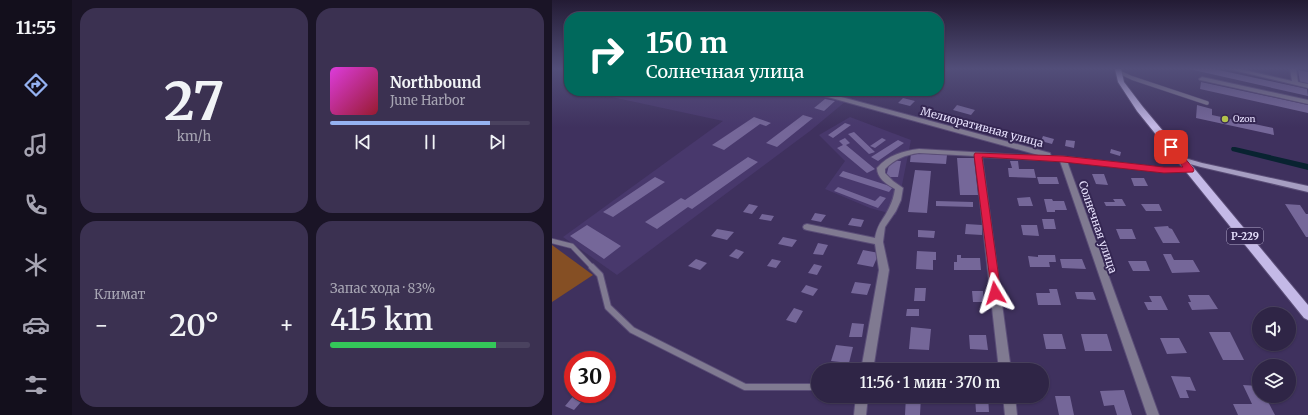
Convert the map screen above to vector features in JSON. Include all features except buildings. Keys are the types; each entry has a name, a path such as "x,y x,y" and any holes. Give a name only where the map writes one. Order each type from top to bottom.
{"main road":[{"name":"Р-229","path":"1125,88 1140,109 1308,314"}],"street":[{"path":"1242,88 1308,102"},
{"name":"Мелиоративная улица","path":"830,96 1063,159 1164,170 1190,170"},
{"path":"868,363 884,270 878,242 881,227 898,200 899,188 890,183 881,174 881,168 890,159 903,152 919,151 1063,159"},
{"path":"978,155 1004,363"},
{"name":"Солнечная улица","path":"1063,159 1153,415"},
{"path":"1181,159 1201,165 1308,189"},
{"path":"807,227 878,242"},
{"path":"860,415 861,403"},
{"path":"1009,403 1011,415"}],"lane":[{"path":"1163,88 1207,103"},
{"path":"552,241 572,246 600,275 608,307 632,330 745,387 811,386"}],"shaded area":[{"path":"607,96 852,96 810,131 617,275 563,237 723,121"},
{"path":"850,117 911,140 896,215 870,208 825,189 845,161 819,135"},
{"path":"552,245 593,275 552,302"}],"waterway":[{"path":"1235,149 1308,167"}],"place":[{"name":"Ozon","path":"1225,119"}],"route":[{"path":"995,293 978,155 1063,159 1164,170 1190,170 1171,147"}]}
